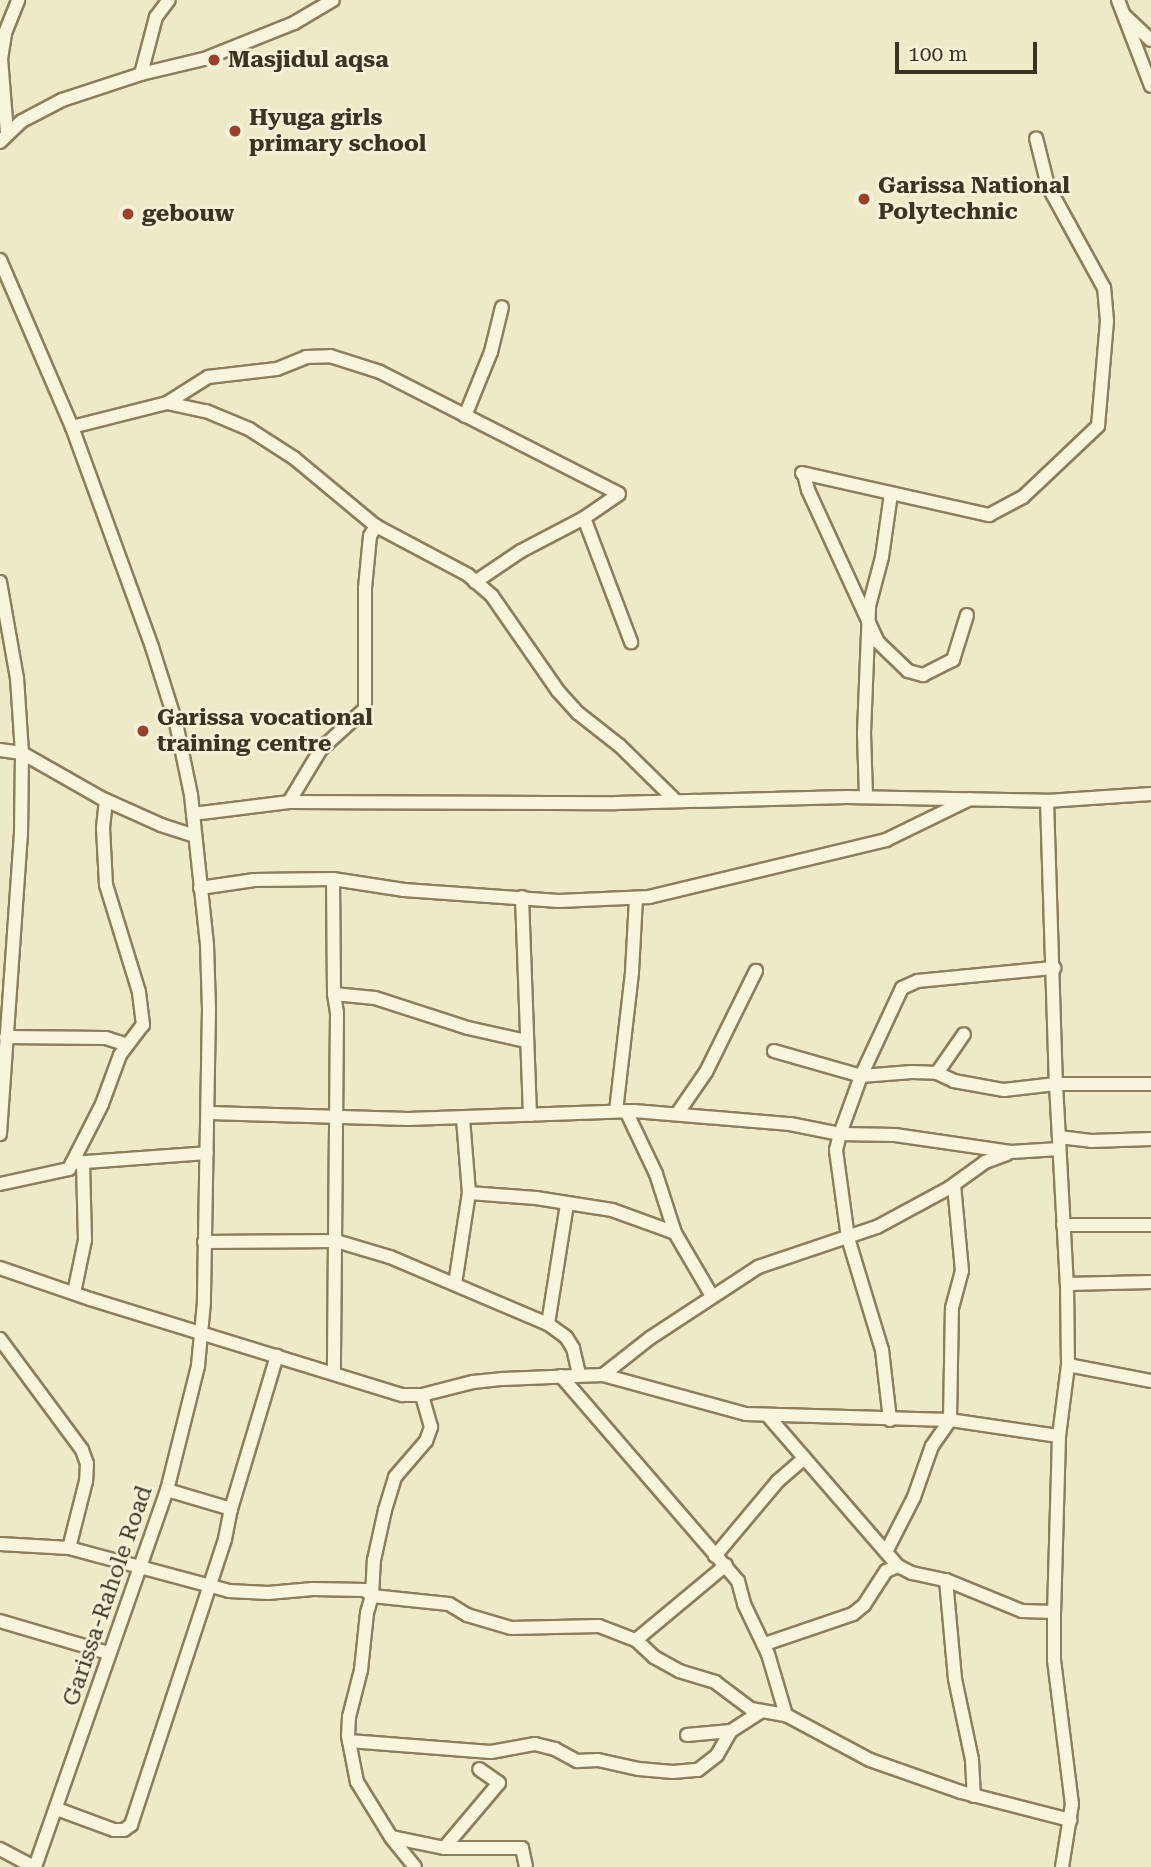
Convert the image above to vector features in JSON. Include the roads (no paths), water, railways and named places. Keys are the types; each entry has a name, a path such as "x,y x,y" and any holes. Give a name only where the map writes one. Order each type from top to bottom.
{"street":[{"path":"3,138 1,60 5,33 18,0"},
{"path":"141,74 156,18 169,0"},
{"path":"3,138 40,109 61,100 141,74 204,59 294,23 333,0"},
{"path":"1118,0 1151,86"},
{"path":"1122,14 1151,40"},
{"path":"967,614 953,660 923,675 908,671 878,642 803,474 989,515 1023,497 1098,426 1107,321 1104,288 1048,186 1037,138"},
{"name":"Garissa-Rahole Road","path":"0,260 72,427 152,647 179,736 193,814 208,958 209,1113 202,1334 190,1403 167,1490 57,1809 34,1867"},
{"path":"465,416 491,352 502,307"},
{"path":"72,427 167,403 208,377 277,369 306,357 330,356 380,372 620,494 584,518 521,551 475,582"},
{"path":"167,403 206,411 249,429 294,458 376,526 475,582 500,606 558,691 578,713 620,746 675,800"},
{"path":"866,797 864,733 868,619 891,494"},
{"path":"584,518 631,642"},
{"path":"289,802 321,749 365,709 365,588 370,536 376,526"},
{"path":"0,582 17,678 22,753 21,833 4,1014 6,1037 0,1134"},
{"path":"0,750 22,753 106,800 161,825 194,836"},
{"path":"193,814 289,802 616,803 866,797 1047,801 1151,794"},
{"path":"200,888 254,880 333,879 404,890 559,901 636,898 867,846 927,822 970,799"},
{"path":"74,1293 85,1240 78,1163 127,1045 141,1031 142,1018 139,992 106,885 103,828 106,800"},
{"path":"1047,801 1056,1084 1067,1284 1068,1365 1059,1436 1054,1612 1055,1660 1071,1776 1070,1820 1062,1867"},
{"path":"333,879 334,994 337,1013 334,1115 334,1373"},
{"path":"522,897 530,1115"},
{"path":"636,898 621,1111 656,1174 675,1233 712,1296"},
{"path":"890,1420 882,1350 848,1238 836,1150 861,1076 902,988 918,981 1054,968"},
{"path":"677,1114 706,1072 756,971"},
{"path":"334,994 375,998 468,1028 526,1041"},
{"path":"937,1073 964,1034"},
{"path":"6,1037 106,1038 127,1045"},
{"path":"774,1051 861,1076 937,1073 954,1081 1004,1090 1056,1084 1151,1084"},
{"path":"209,1113 463,1118 621,1111 790,1124 840,1134 895,1135 1012,1153"},
{"path":"456,1284 459,1245 469,1193 463,1118"},
{"path":"603,1376 650,1338 758,1267 848,1238 910,1211 954,1185 985,1162 1059,1143 1151,1139"},
{"path":"0,1184 69,1169 78,1163 207,1153"},
{"path":"887,1550 914,1497 932,1446 950,1420 952,1308 962,1271 954,1185"},
{"path":"469,1193 500,1194 611,1210 675,1233"},
{"path":"548,1324 567,1204"},
{"path":"1063,1225 1151,1225"},
{"path":"204,1242 336,1241 421,1268 548,1324 566,1338 573,1348 579,1374"},
{"path":"0,1268 202,1334 403,1395 422,1395 473,1382 579,1374 603,1376 747,1414 950,1420 1059,1436"},
{"path":"1067,1284 1151,1282"},
{"path":"0,1339 82,1450 87,1464 86,1481 69,1548"},
{"path":"57,1809 114,1830 124,1830 131,1825 225,1539 231,1509 277,1356"},
{"path":"1068,1365 1151,1381"},
{"path":"561,1376 738,1581 744,1604 765,1644 786,1715"},
{"path":"415,1867 391,1837 357,1782 349,1741 349,1717 361,1670 367,1613 372,1597 374,1560 390,1492 395,1477 426,1441 431,1427 422,1395"},
{"path":"768,1416 887,1550 898,1566 912,1573 946,1580 1022,1611 1054,1612"},
{"path":"715,1556 778,1481 804,1458"},
{"path":"167,1490 231,1509"},
{"path":"0,1544 69,1548 229,1591 268,1593 313,1589 365,1590 372,1597 449,1604 467,1615 511,1628 599,1626 636,1640 654,1657 679,1671 715,1682 751,1709 786,1715 870,1760 974,1796 1070,1820"},
{"path":"636,1640 645,1629 726,1565"},
{"path":"765,1644 853,1615 864,1605 886,1572 898,1566"},
{"path":"946,1580 955,1679 972,1760 974,1796"},
{"path":"0,1621 109,1653"},
{"path":"349,1741 480,1752 535,1744 555,1749 577,1762 598,1760 639,1769 673,1772 698,1770 717,1755 732,1731 762,1712"},
{"path":"687,1735 732,1731"},
{"path":"444,1847 499,1783 479,1769"},
{"path":"391,1837 444,1847 522,1848 526,1867"},
{"path":"0,1850 34,1867"}],"place":[{"name":"Masjidul aqsa","path":"214,60"},
{"name":"Hyuga girls primary school","path":"235,131"},
{"name":"Garissa National Polytechnic","path":"864,199"},
{"name":"gebouw","path":"128,214"},
{"name":"Garissa vocational training centre","path":"143,731"}]}
